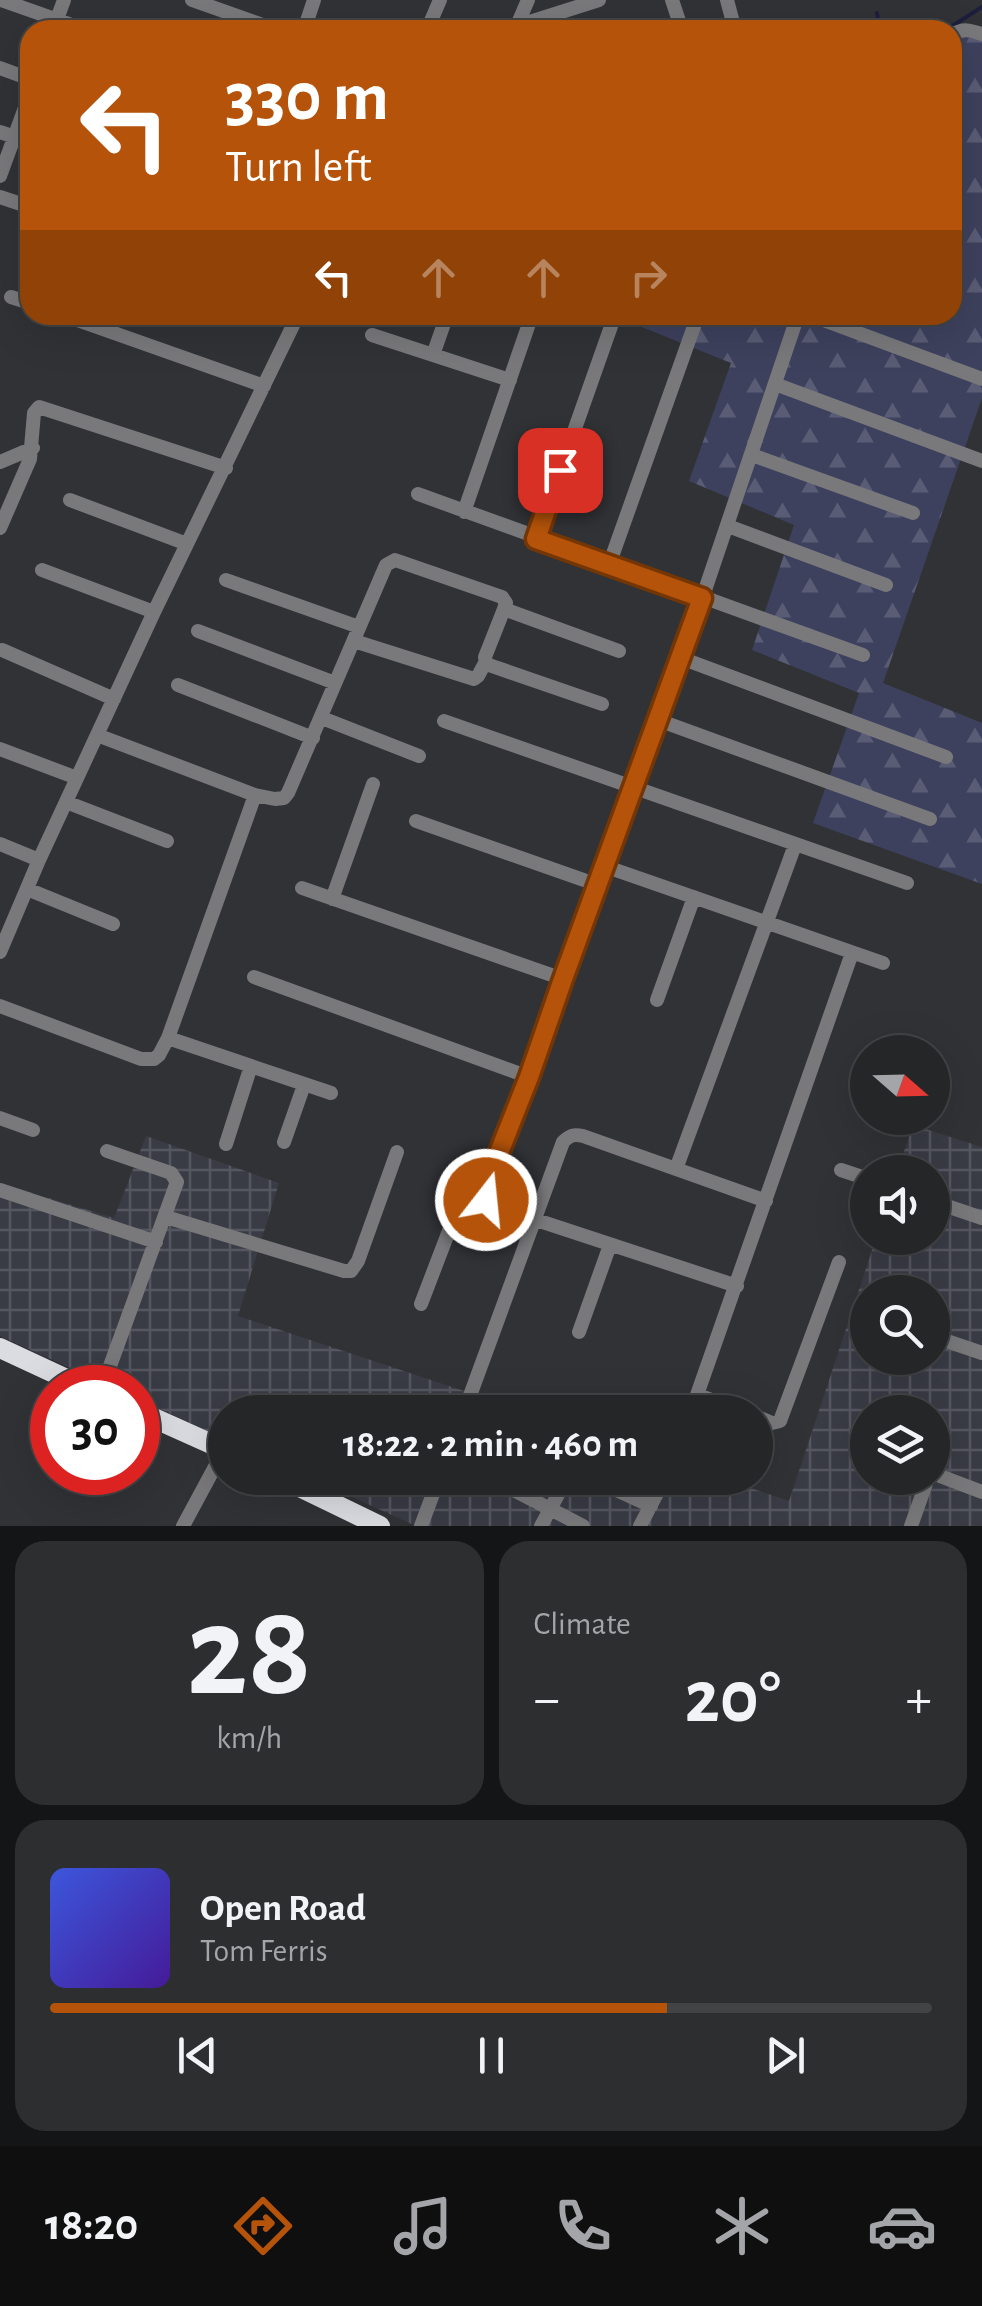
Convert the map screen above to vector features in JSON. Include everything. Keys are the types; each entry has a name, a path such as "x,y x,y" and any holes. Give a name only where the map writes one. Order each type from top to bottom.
{"highway":[{"path":"0,1348 37,1365"},
{"path":"160,1421 208,1442"},
{"path":"317,1495 380,1526"}],"street":[{"path":"1,0 44,20"},
{"path":"192,0 249,20"},
{"path":"540,20 599,0"},
{"path":"0,176 7,134 20,111"},
{"path":"11,297 20,300"},
{"path":"91,325 264,386"},
{"path":"2,943 154,612 293,325"},
{"path":"433,355 444,325"},
{"path":"464,512 529,325"},
{"path":"536,539 611,325"},
{"path":"609,565 694,325"},
{"path":"486,1200 485,1188 634,789 795,325"},
{"path":"837,325 982,379"},
{"path":"372,335 510,380"},
{"path":"775,384 982,461"},
{"path":"0,528 30,459 34,413 39,407 226,468"},
{"path":"0,462 33,448"},
{"path":"752,455 912,513"},
{"path":"418,494 863,656"},
{"path":"70,500 187,544"},
{"path":"728,526 886,585"},
{"path":"97,735 256,795 284,798 322,718 335,683 356,634 386,565 395,560 505,600 485,662 474,678 356,634 226,580"},
{"path":"42,570 154,612"},
{"path":"504,610 619,651"},
{"path":"198,631 335,683"},
{"path":"2,650 114,700"},
{"path":"681,658 946,757"},
{"path":"485,662 602,704"},
{"path":"178,685 313,738"},
{"path":"322,718 419,756"},
{"path":"658,720 930,820"},
{"path":"444,721 907,883"},
{"path":"0,749 77,778"},
{"path":"332,899 373,784"},
{"path":"0,1006 150,1060 159,1054 256,795"},
{"path":"66,802 167,841"},
{"path":"416,821 598,885"},
{"path":"0,844 40,860"},
{"path":"676,1169 795,846"},
{"path":"604,866 883,963"},
{"path":"302,888 563,979"},
{"path":"27,889 113,924"},
{"path":"657,1000 694,898"},
{"path":"698,1395 852,953"},
{"path":"254,978 529,1077"},
{"path":"168,1038 331,1094"},
{"path":"226,1144 250,1066"},
{"path":"284,1142 304,1085"},
{"path":"0,1118 33,1130"},
{"path":"470,1395 564,1142 572,1135 766,1201"},
{"path":"107,1151 174,1175 176,1186 111,1365"},
{"path":"166,1216 351,1271 397,1152"},
{"path":"841,1170 850,1173"},
{"path":"0,1190 156,1242"},
{"path":"421,1304 460,1202 469,1196 737,1286"},
{"path":"950,1207 982,1218"},
{"path":"579,1332 610,1245"},
{"path":"773,1423 780,1421 839,1262"},
{"path":"950,1342 982,1353"},
{"path":"183,1526 208,1481"},
{"path":"950,1482 982,1492"},
{"path":"421,1526 433,1495"},
{"path":"523,1495 583,1526"},
{"path":"541,1526 558,1495"},
{"path":"626,1495 650,1506"},
{"path":"640,1526 656,1495"},
{"path":"911,1526 923,1495"}],"shaded area":[{"path":"910,1135 944,1135 982,1147 982,1526 416,1526 348,1495 771,1495 789,1501 850,1317 850,1375 950,1375 950,1275 864,1275 870,1255 950,1255 950,1155 903,1155"},
{"path":"146,1136 279,1183 238,1316 476,1395 208,1395 208,1431 160,1409 160,1365 64,1365 0,1336 0,1183 114,1218"}],"green space":[{"path":"962,34 982,39 982,398 883,683 982,723 982,884 813,823 859,693 752,650 794,525 689,481 731,363 637,325 962,325"}],"waterway":[{"path":"962,20 982,7"},
{"path":"877,13 878,20"}],"route":[{"path":"486,1200 485,1188 702,598 536,539 560,470"}]}
